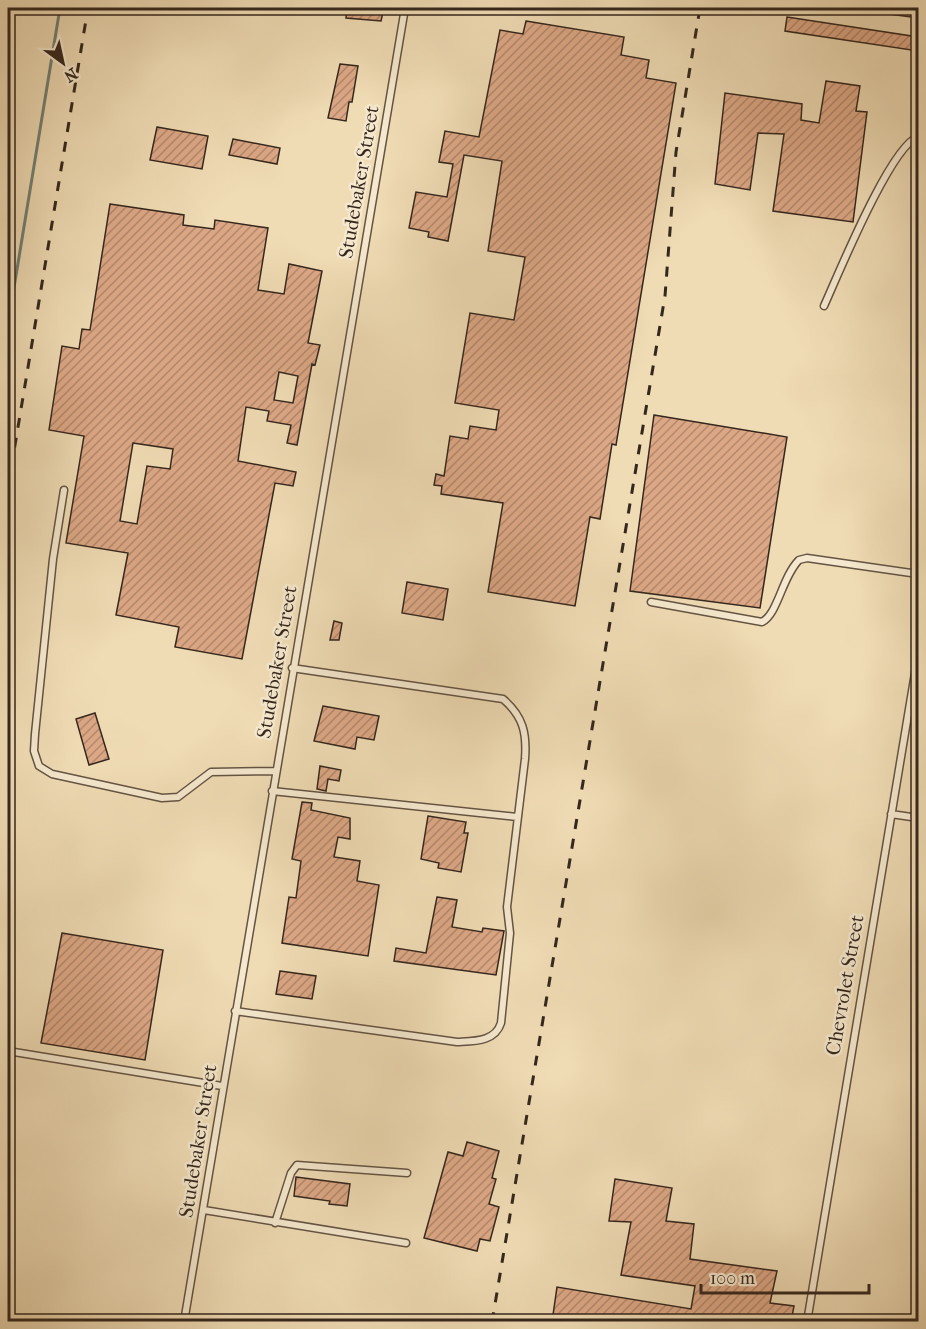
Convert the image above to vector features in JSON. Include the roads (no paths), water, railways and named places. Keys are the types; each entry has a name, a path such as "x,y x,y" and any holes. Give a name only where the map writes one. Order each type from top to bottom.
{"lane":[{"name":"Studebaker Street","path":"184,1322 292,668 405,8"},
{"path":"824,306 852,243 895,160 904,145 918,137"},
{"path":"64,490 53,559 35,734 34,751 39,766 52,774 162,798 178,797 211,772 276,771"},
{"path":"651,602 762,622 773,612 782,585 799,560 807,558 918,574"},
{"name":"Chevrolet Street","path":"807,1322 918,655"},
{"path":"235,1011 457,1042 478,1041 498,1032 510,933 507,907 526,736 521,719 502,699 292,668"},
{"path":"272,791 517,817"},
{"path":"891,814 918,818"},
{"path":"8,1051 222,1086"},
{"path":"275,1223 290,1178 297,1165 407,1173"},
{"path":"204,1210 406,1243"}],"waterway":[{"path":"8,324 60,8"}],"railway":[{"path":"8,487 88,8"},
{"path":"492,1322 665,296 676,152 700,8"}]}
